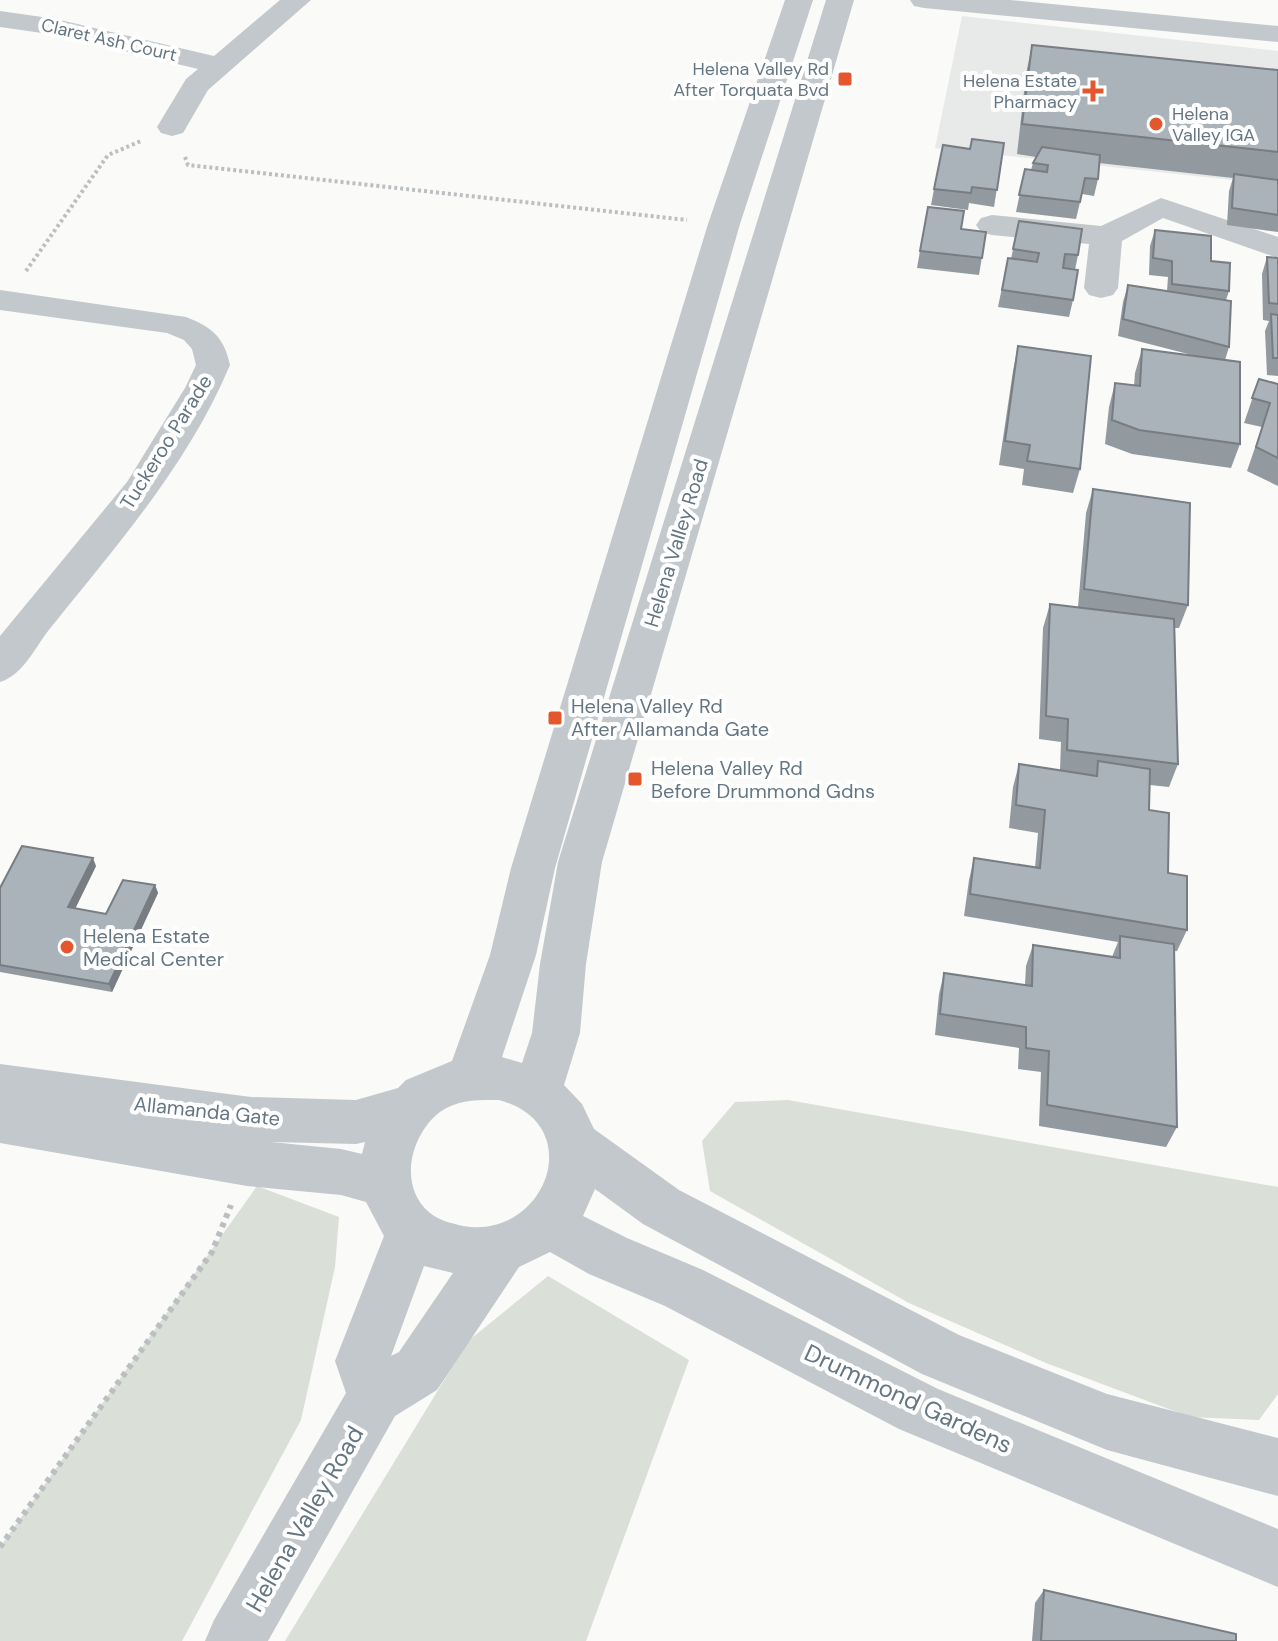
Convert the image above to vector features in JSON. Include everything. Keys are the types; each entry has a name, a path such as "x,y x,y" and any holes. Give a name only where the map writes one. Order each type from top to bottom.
{"street":[{"path":"172,127 196,85 297,0"},
{"name":"Helena Valley Road","path":"470,1079 513,955 533,868 724,224 799,0"},
{"name":"Helena Valley Road","path":"537,1092 556,1033 563,964 580,862 840,0"},
{"path":"924,0 1278,34"},
{"path":"1095,0 1278,18"},
{"name":"Claret Ash Court","path":"0,19 56,27 217,65"},
{"path":"992,225 1106,236 1161,207 1278,248"},
{"path":"1101,288 1106,236"},
{"name":"Tuckeroo Parade","path":"0,667 26,630 140,491 203,388 213,365 209,346 196,333 174,324 2,300"},
{"path":"412,1233 390,1278 383,1308 362,1361 375,1396 418,1371 524,1236 565,1199 574,1172 574,1144 560,1112 537,1092 513,1081 470,1079 439,1088 412,1106 389,1142 384,1162 385,1183 394,1209 412,1233 453,1250 485,1252 524,1236"},
{"name":"Allamanda Gate","path":"0,1086 251,1119 356,1122 412,1106"},
{"name":"Allamanda Gate","path":"0,1121 247,1163 341,1172 385,1183"},
{"path":"574,1144 661,1207 941,1355 1107,1422 1278,1467"},
{"name":"Drummond Gardens","path":"524,1236 608,1256 684,1288 919,1409 1278,1558"},
{"path":"919,1409 941,1355"},
{"name":"Helena Valley Road","path":"235,1641 375,1396"}],"path":[{"path":"2,300 108,155 172,127 188,165 724,224"},
{"path":"0,1547 212,1252 247,1163"}],"shaded area":[{"path":"962,16 1278,51 1278,185 935,148"},
{"path":"788,1100 1278,1187 1278,1394 1259,1420 1190,1417 1046,1363 909,1303 710,1191 702,1141 735,1102"},
{"path":"257,1186 339,1217 335,1267 301,1420 182,1641 0,1641 0,1547"},
{"path":"548,1276 689,1360 586,1641 285,1641 468,1341"}],"building":[{"path":"1032,45 1278,70 1278,152 1022,124"},
{"path":"972,139 1004,143 997,190 972,187 971,193 934,189 943,145 970,149"},
{"path":"1042,147 1100,155 1098,179 1085,178 1080,202 1019,195 1025,169 1047,172 1048,165 1033,163"},
{"path":"1234,174 1278,180 1278,215 1232,208"},
{"path":"928,207 964,211 961,229 986,232 982,258 920,251"},
{"path":"1019,221 1082,229 1078,255 1065,254 1063,268 1078,270 1073,300 1002,290 1008,258 1037,262 1039,253 1013,249"},
{"path":"1155,230 1211,236 1211,261 1230,263 1229,291 1172,284 1172,261 1153,258"},
{"path":"1267,257 1278,258 1278,304 1269,303"},
{"path":"1128,285 1231,301 1229,347 1123,319"},
{"path":"1271,314 1278,315 1278,358 1273,358"},
{"path":"1018,346 1091,356 1080,469 1027,461 1030,445 1005,441"},
{"path":"1142,349 1240,362 1240,444 1139,430 1112,420 1115,383 1140,386"},
{"path":"1259,379 1278,384 1278,458 1256,447 1270,403 1252,398"},
{"path":"1093,489 1190,503 1188,605 1084,589"},
{"path":"1050,604 1174,619 1178,764 1067,750 1068,719 1046,716"},
{"path":"1098,761 1150,769 1149,810 1169,813 1168,873 1187,876 1187,930 970,894 974,858 1040,868 1045,810 1016,805 1019,764 1097,776"},
{"name":"Helena Estate Medical Center","path":"22,846 93,858 68,907 106,914 123,880 155,885 109,984 0,965 0,888"},
{"path":"1120,936 1174,944 1177,1127 1047,1105 1049,1051 1026,1048 1026,1027 940,1014 944,973 1032,986 1033,945 1120,958"},
{"path":"1044,1590 1236,1634 1236,1641 1041,1641"}],"place":[{"name":"Helena Valley Rd After Torquata Bvd","path":"845,79"},
{"name":"Helena Estate Pharmacy","path":"1093,91"},
{"name":"Helena Valley IGA","path":"1156,124"},
{"name":"Helena Valley Rd After Allamanda Gate","path":"555,718"},
{"name":"Helena Valley Rd Before Drummond Gdns","path":"635,779"},
{"name":"Helena Estate Medical Center","path":"67,947"}]}
